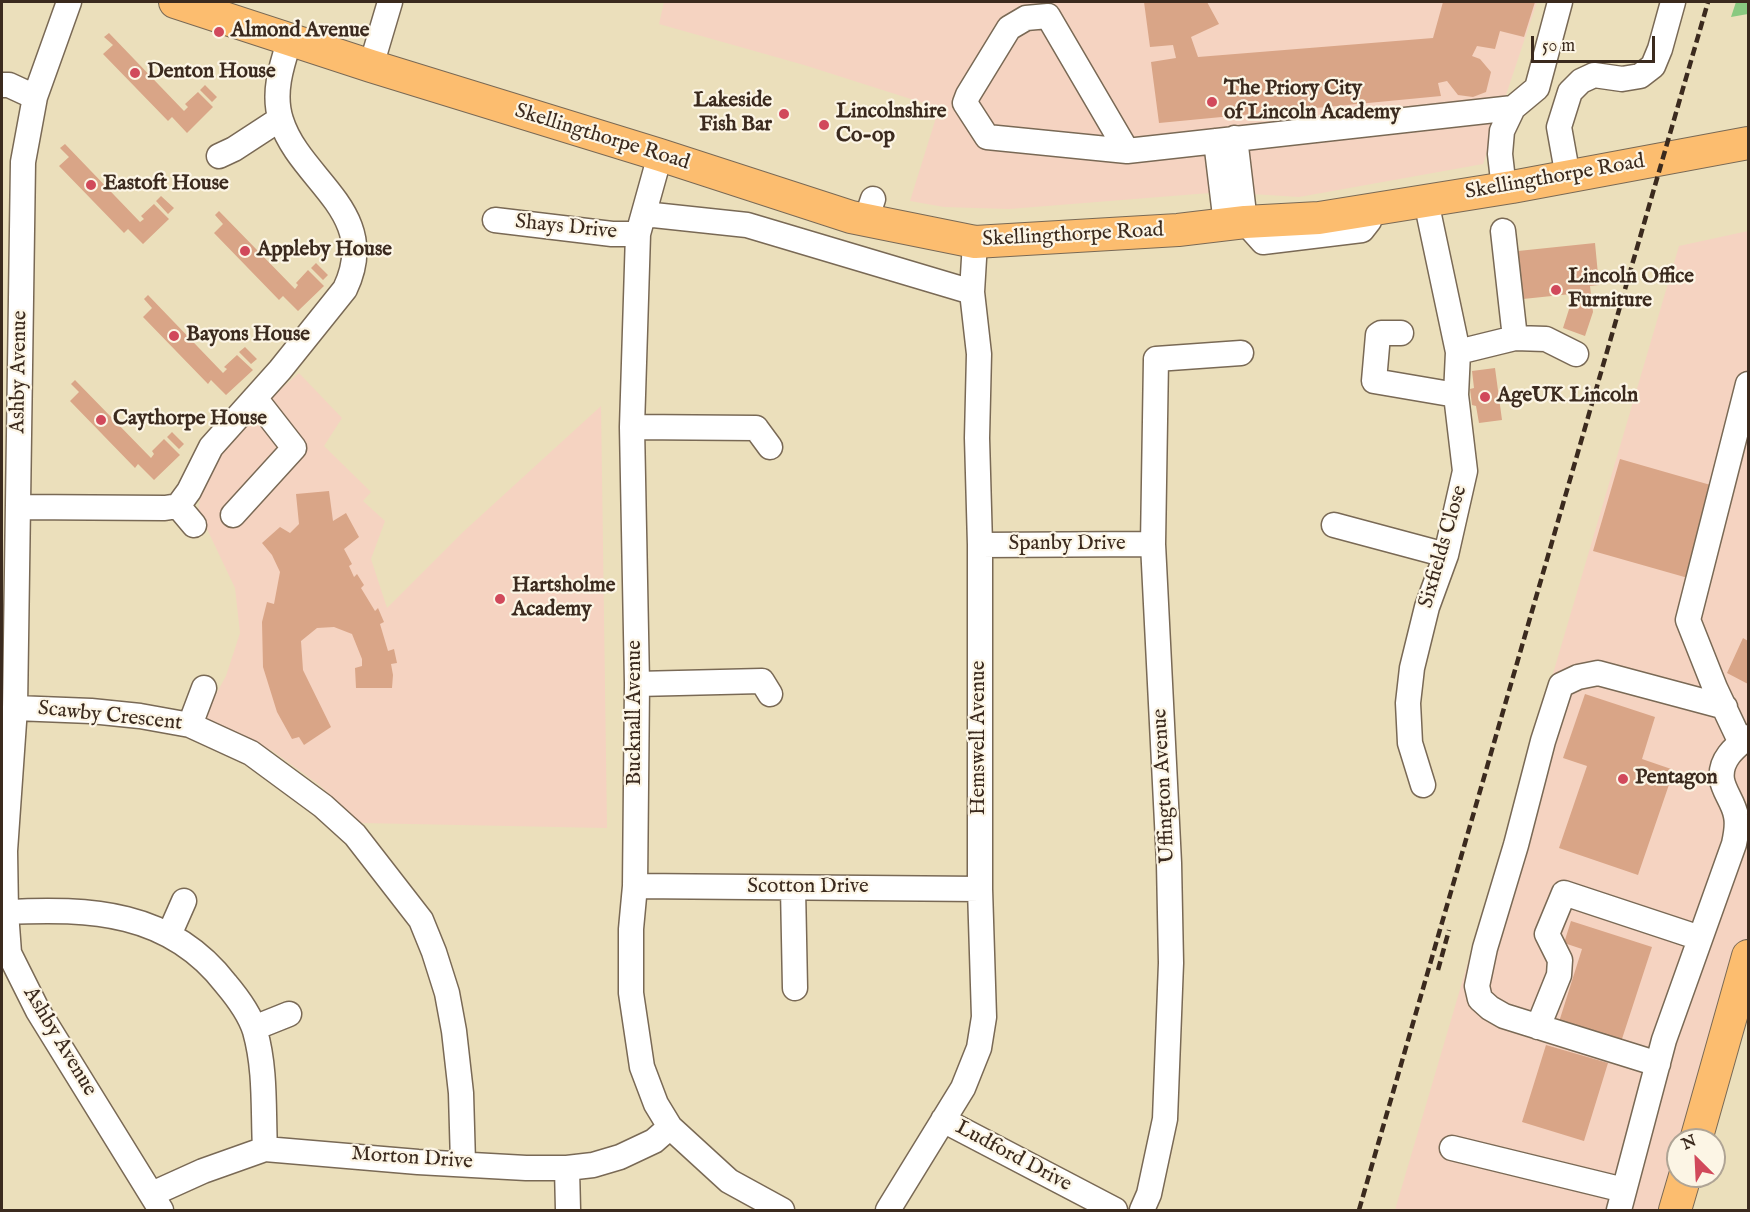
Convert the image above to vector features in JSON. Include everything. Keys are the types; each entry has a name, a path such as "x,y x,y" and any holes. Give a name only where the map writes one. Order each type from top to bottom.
{"main road":[{"name":"Skellingthorpe Road","path":"175,2 851,217 870,209 975,242 1178,230 1235,223 1318,218 1504,189 1749,143"},
{"path":"1699,1128 1749,956"},
{"path":"1675,1210 1681,1188"}],"street":[{"name":"Ashby Avenue","path":"69,2 35,97 23,162 15,708 4,851 6,912 9,953 38,1011 156,1202"},
{"path":"371,66 390,2"},
{"path":"1504,189 1502,131 1513,108 1537,88 1560,2"},
{"path":"1568,177 1559,127 1570,92 1581,81 1594,75 1622,79 1640,76 1653,66 1673,2"},
{"path":"1126,150 1048,16 1026,18 1009,28 965,103 987,137 1126,150 1513,108"},
{"path":"18,507 165,508 178,506 189,491 211,447 280,370 345,289 352,275 353,235 346,217 333,196 295,148 280,119 277,100 279,83 290,39"},
{"path":"2,85 35,97"},
{"path":"219,156 280,119"},
{"path":"1226,140 1235,223"},
{"name":"Bucknall Avenue","path":"660,155 641,224 632,427 637,684 635,886 631,928 632,1004 642,1067 656,1104 670,1127 729,1181 782,1210"},
{"name":"Sixfields Close","path":"1423,785 1410,743 1408,703 1412,668 1427,607 1446,555 1465,471 1456,395 1458,352 1426,201"},
{"name":"Shays Drive","path":"495,220 612,234 641,224"},
{"path":"641,224 747,225 972,292"},
{"path":"1503,231 1515,338"},
{"name":"Hemswell Avenue","path":"888,1210 963,1088 979,1048 984,1017 980,889 980,545 977,438 979,354 972,292 975,242"},
{"path":"1401,333 1378,334 1374,381 1456,395"},
{"path":"1458,352 1515,338 1546,339 1576,354"},
{"name":"Uffington Avenue","path":"1142,1210 1149,1194 1165,1119 1171,963 1169,863 1153,544 1156,359 1241,353"},
{"path":"1452,1148 1621,1200 1664,1040 1737,830 1737,817 1722,779 1725,760 1745,740 1720,698 1688,620 1749,384"},
{"path":"233,515 294,448 255,398"},
{"path":"632,427 766,430"},
{"path":"178,506 194,525"},
{"path":"1334,525 1446,555"},
{"name":"Spanby Drive","path":"980,545 1153,544"},
{"path":"1658,1064 1504,1016 1480,999 1477,986 1488,938 1516,846 1543,741 1561,686 1578,677 1598,673 1720,698"},
{"path":"637,684 768,680"},
{"path":"190,725 204,688"},
{"name":"Scawby Crescent","path":"15,708 91,711 140,716 190,725 251,753 322,806 355,835 421,920 434,952 447,993 454,1031 461,1092 463,1163"},
{"name":"Scotton Drive","path":"635,886 980,889"},
{"path":"793,888 795,988"},
{"path":"1538,1027 1559,975 1560,960 1547,934 1564,893 1700,938"},
{"path":"169,935 184,901"},
{"path":"6,912 83,911 144,923 169,935 197,953 234,994 254,1028 264,1094 265,1149"},
{"path":"254,1028 289,1014"},
{"name":"Ludford Drive","path":"943,1120 1116,1210"},
{"name":"Morton Drive","path":"156,1202 203,1170 265,1149 418,1162 567,1168 593,1165 620,1157 654,1141 670,1127"},
{"path":"567,1168 568,1210"}],"shaded area":[{"name":"The Priory City of Lincoln Academy","path":"664,2 1537,2 1483,164 1299,197 1222,192 1009,209 944,207 910,201 939,108 804,65 659,24"},
{"path":"1748,231 1748,956 1699,1128 1666,1128 1666,1188 1677,1188 1675,1210 1395,1210 1679,246"},
{"name":"Hartsholme Academy","path":"299,373 342,418 324,446 371,492 363,501 385,521 371,559 387,608 463,532 601,406 607,828 361,823 318,784 271,750 225,737 210,724 205,714 226,676 240,633 235,588 198,510 207,461 256,411 275,415 272,397"}],"green space":[{"path":"1736,2 1748,2 1748,14 1731,17"}],"building":[{"path":"1144,2 1207,2 1219,24 1191,37 1198,57 1433,38 1443,2 1535,2 1524,37 1500,31 1495,49 1477,46 1472,56 1480,59 1491,72 1486,92 1473,97 1458,95 1447,81 1438,83 1441,96 1159,123 1151,62 1176,58 1173,45 1150,47"},
{"name":"Denton House","path":"109,33 184,111 188,107 185,104 198,92 213,107 187,133 172,117 168,121 103,54 113,45 104,37"},
{"path":"205,85 217,97 212,102 200,90"},
{"name":"Eastoft House","path":"65,144 140,222 144,219 141,216 154,204 169,219 143,244 128,229 124,233 59,166 69,157 60,148"},
{"path":"161,196 174,208 168,214 156,201"},
{"name":"Appleby House","path":"219,211 295,289 298,285 296,283 308,270 324,286 298,311 283,296 279,300 214,233 223,224 215,215"},
{"name":"Lincoln Office Furniture","path":"1595,243 1599,285 1590,286 1593,312 1585,336 1563,328 1571,303 1571,294 1523,299 1518,251"},
{"path":"316,263 328,275 323,280 311,268"},
{"name":"Bayons House","path":"148,295 223,373 227,369 224,367 237,355 253,370 226,395 211,380 208,384 143,317 152,308 144,299"},
{"path":"245,347 257,359 251,364 239,352"},
{"name":"AgeUK Lincoln","path":"1495,368 1502,420 1479,423 1476,406 1472,405 1470,389 1474,388 1472,371"},
{"name":"Caythorpe House","path":"75,380 151,458 154,454 152,451 164,439 180,455 154,480 138,464 135,468 70,401 79,392 71,384"},
{"path":"172,432 184,444 179,449 167,437"},
{"path":"1620,459 1714,486 1688,578 1593,551"},
{"path":"329,491 333,521 346,513 359,537 344,549 352,564 349,566 354,577 357,574 364,585 361,588 375,611 378,608 384,622 380,624 388,651 394,649 397,663 391,664 392,688 356,688 355,668 362,666 362,659 352,634 334,627 317,628 301,641 303,670 331,727 304,745 299,737 292,739 277,712 263,667 262,622 267,602 274,604 280,572 272,555 262,543 280,527 290,533 299,524 296,494"},
{"path":"1743,638 1748,641 1748,684 1727,673"},
{"path":"1585,694 1655,717 1642,759 1674,770 1638,875 1559,848 1587,766 1563,758"},
{"path":"1571,921 1652,947 1620,1045 1558,1025 1582,949 1564,943"},
{"path":"1546,1045 1608,1063 1584,1141 1522,1122"}],"railway":[{"path":"1359,1210 1708,2"},
{"path":"1438,970 1449,930"}],"place":[{"name":"Almond Avenue","path":"219,32"},
{"name":"Denton House","path":"135,73"},
{"name":"The Priory City of Lincoln Academy","path":"1212,102"},
{"name":"Lakeside Fish Bar","path":"784,114"},
{"name":"Lincolnshire Co-op","path":"824,125"},
{"name":"Eastoft House","path":"91,185"},
{"name":"Appleby House","path":"245,251"},
{"name":"Lincoln Office Furniture","path":"1556,290"},
{"name":"Bayons House","path":"174,336"},
{"name":"AgeUK Lincoln","path":"1485,397"},
{"name":"Caythorpe House","path":"101,420"},
{"name":"Hartsholme Academy","path":"500,599"},
{"name":"Pentagon","path":"1623,779"}]}
